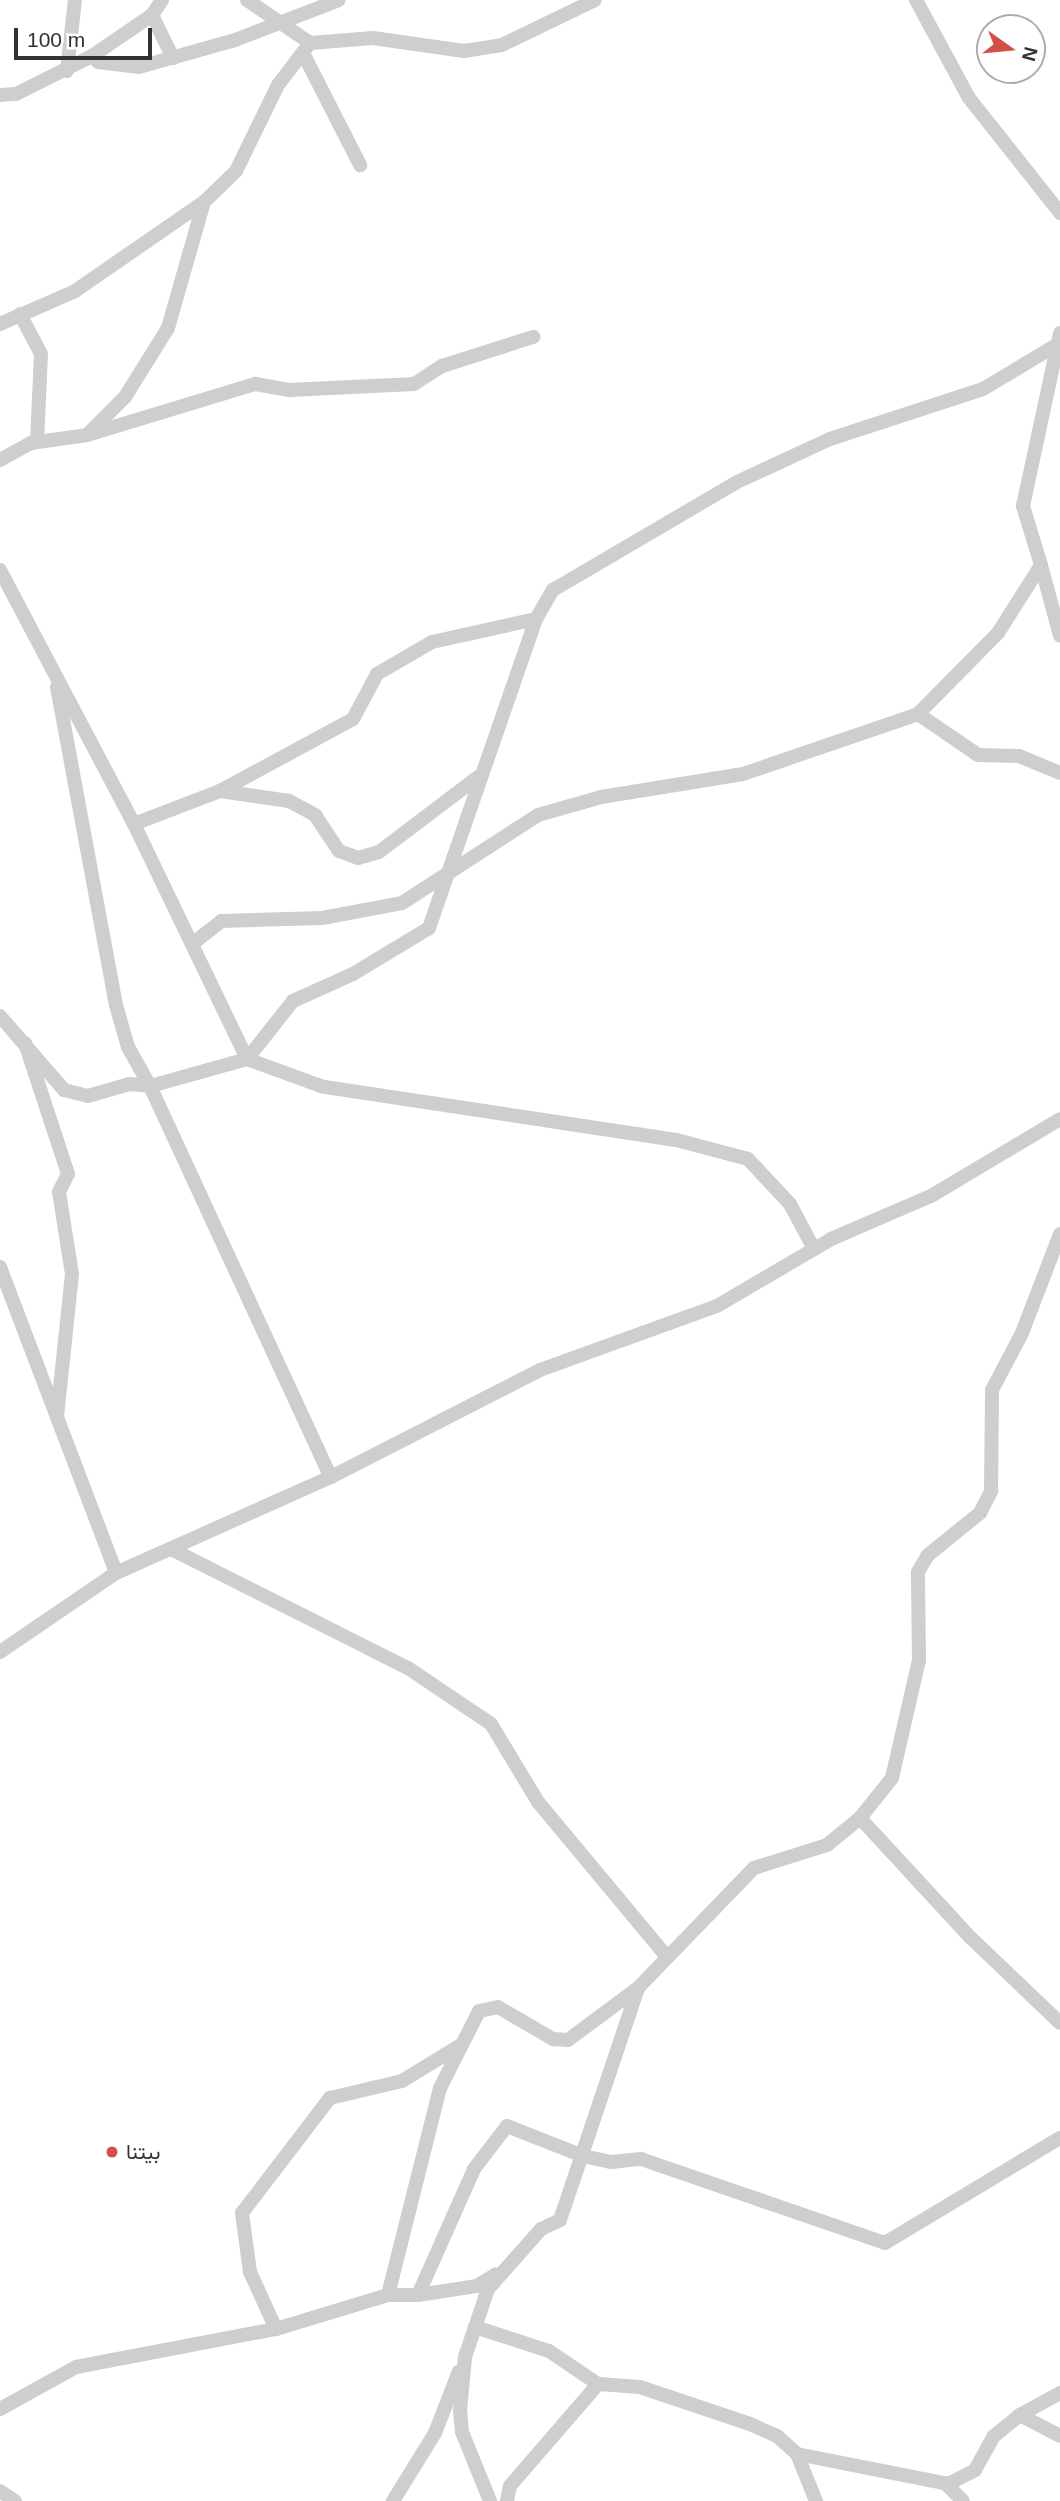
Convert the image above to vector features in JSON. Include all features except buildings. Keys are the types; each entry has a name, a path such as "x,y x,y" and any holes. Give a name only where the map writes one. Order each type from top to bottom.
{"street":[{"path":"67,71 75,0"},
{"path":"0,94 16,94 67,71 152,15 162,0"},
{"path":"247,0 283,20 307,48 360,165"},
{"path":"92,56 117,66 173,58 339,0"},
{"path":"0,324 75,291 204,202 236,171 278,85 307,48 373,38 427,50 464,51 502,45 595,0"},
{"path":"916,0 969,98 1060,213"},
{"path":"152,15 173,58"},
{"path":"87,435 125,397 168,328 204,202"},
{"path":"20,314 41,354 37,442"},
{"path":"1060,333 1023,506 1060,636"},
{"path":"0,460 37,442 87,435 255,384 290,390 414,384 442,366 533,337"},
{"path":"247,1059 293,1001 353,974 429,928 479,776 536,619 552,590 568,578 737,482 830,439 983,389 1057,347"},
{"path":"192,944 221,920 322,918 401,903 538,815 601,797 743,774 918,714 998,634 1041,565"},
{"path":"0,570 134,824 247,1059"},
{"path":"134,824 220,791 354,719 377,674 432,642 536,619"},
{"path":"54,673 116,1005 128,1047 150,1086 331,1477"},
{"path":"918,714 978,755 1019,756 1060,773"},
{"path":"220,791 289,801 315,815 339,851 358,858 379,852 479,776"},
{"path":"0,1016 64,1090 88,1096 129,1084 150,1086 247,1059 321,1086 676,1140 748,1159 790,1204 814,1249"},
{"path":"25,1043 68,1174 59,1192 72,1274 57,1417"},
{"path":"0,1652 116,1573 331,1477 540,1370 718,1306 814,1249 931,1196 1060,1119"},
{"path":"388,2295 440,2088 479,2011 498,2007 553,2039 576,2039 638,1988 754,1868 827,1845 860,1818 892,1778 914,1689 918,1572 928,1555 980,1513 991,1491 992,1390 1022,1333 1060,1234"},
{"path":"2,1279 116,1573"},
{"path":"171,1549 408,1668 491,1724 538,1802 667,1957"},
{"path":"860,1818 970,1937 1060,2023"},
{"path":"393,2501 435,2433 488,2289 541,2229 560,2220 638,1988"},
{"path":"276,2329 250,2272 242,2213 330,2098 402,2081 462,2045"},
{"path":"418,2295 474,2169 508,2126 583,2156 611,2162 641,2159 885,2243 1060,2138"},
{"path":"0,2409 76,2367 276,2329 388,2295 418,2295 477,2286 503,2269"},
{"path":"475,2327 549,2351 598,2384 640,2387 702,2405 777,2436 797,2454 816,2501"},
{"path":"465,2357 462,2432 490,2501"},
{"path":"507,2501 510,2486 598,2384"},
{"path":"797,2454 945,2483 959,2482 975,2470 994,2436 1020,2415 1060,2393"},
{"path":"1020,2415 1060,2436"},
{"path":"945,2483 963,2501"},
{"path":"0,2491 15,2501"}],"place":[{"name":"بيتنا","path":"112,2152"}]}
